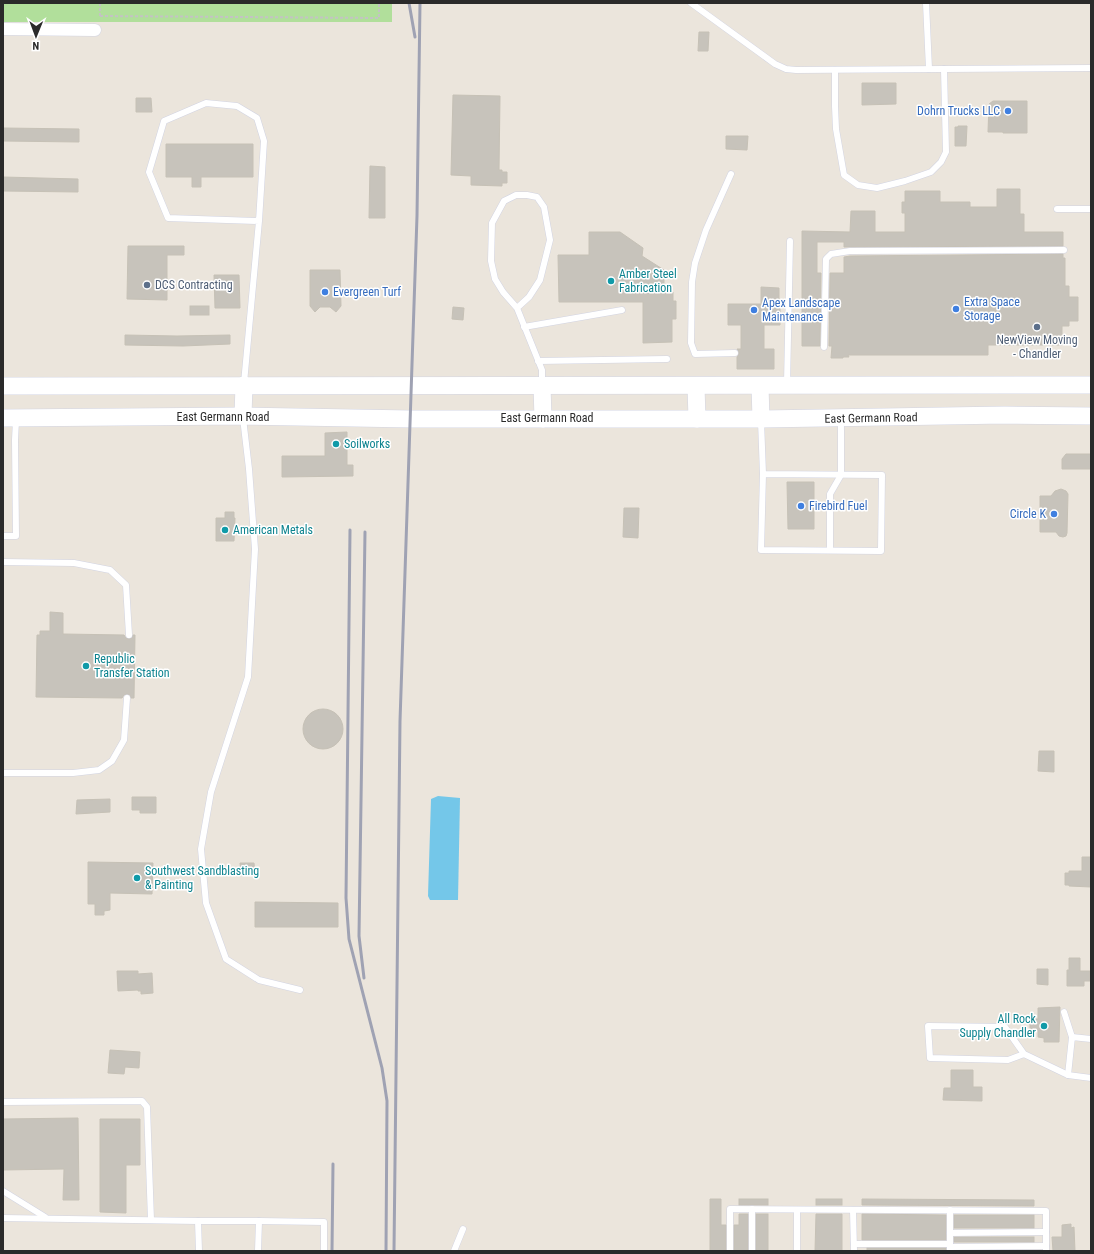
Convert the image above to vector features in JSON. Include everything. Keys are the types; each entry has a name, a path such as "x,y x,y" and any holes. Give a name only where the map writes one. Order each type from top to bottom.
{"main road":[{"path":"243,416 244,385"},
{"path":"542,385 543,418"},
{"path":"3,386 1091,385"},
{"path":"696,386 697,419"},
{"path":"760,386 761,419"},
{"name":"East Germann Road","path":"10,418 243,416 411,419 761,419 1011,415 1091,416"}],"street":[{"path":"3,29 99,22"}],"lane":[{"path":"691,3 775,64 786,69 1091,68"},
{"path":"926,3 929,69"},
{"path":"835,70 836,129 844,175 858,185 877,188 931,172 941,162 946,152 944,69"},
{"path":"244,385 259,221 264,141 257,118 236,106 206,103 164,121 149,172 168,218 259,221"},
{"path":"731,174 706,230 695,263 692,282 691,343 695,354 735,353"},
{"path":"517,308 529,297 540,280 550,240 544,207 537,197 527,195 516,195 504,201 492,223 491,260 495,279 503,292 517,308 542,370 542,385"},
{"path":"1057,209 1091,209"},
{"path":"787,386 790,241"},
{"path":"824,347 826,259 831,254 850,251 1064,250"},
{"path":"524,327 622,310"},
{"path":"538,361 667,358"},
{"path":"243,416 249,469 255,549 248,677 210,799 201,849 206,903 226,959 259,980 300,990"},
{"path":"3,536 16,536 15,440 10,418"},
{"path":"830,550 830,494 841,475 841,418"},
{"path":"761,419 763,474 761,550 881,551 882,476 763,474"},
{"path":"3,562 74,563 110,570 126,585 129,635"},
{"path":"3,773 99,770 112,761 124,740 127,698"},
{"path":"1064,1012 1072,1037 1068,1075"},
{"path":"1024,1054 1008,1060 930,1058 928,1026 1005,1027 1024,1054 1068,1075 1091,1078"},
{"path":"1072,1037 1091,1039"},
{"path":"3,1102 142,1101 147,1107 151,1220"},
{"path":"3,1191 47,1218"},
{"path":"730,1251 730,1209 1046,1211 1046,1248 854,1244"},
{"path":"752,1209 752,1251"},
{"path":"797,1210 797,1251"},
{"path":"853,1210 854,1251"},
{"path":"950,1210 950,1247"},
{"path":"3,1218 324,1222 324,1251"},
{"path":"198,1221 199,1251"},
{"path":"258,1221 258,1251"},
{"path":"454,1251 464,1229"},
{"path":"950,1233 1046,1232"}],"path":[{"path":"100,3 99,22 379,18 379,3"}],"green space":[{"path":"3,3 392,3 392,22 3,22"}],"water":[{"path":"438,796 460,798 458,900 430,900 428,896 431,799"}],"building":[{"path":"699,32 709,32 708,51 698,51"},
{"path":"862,83 896,83 896,104 862,105"},
{"path":"453,95 500,96 499,170 502,170 502,172 507,172 507,183 502,183 502,186 471,185 471,176 451,175"},
{"path":"136,98 151,98 152,112 136,112"},
{"name":"Dohrn Trucks LLC","path":"993,101 1027,101 1027,133 988,132 989,104"},
{"path":"967,126 966,146 955,146 955,127"},
{"path":"3,128 79,129 79,142 3,141"},
{"path":"726,136 748,136 747,150 726,149"},
{"path":"166,144 253,144 253,177 201,177 201,187 192,187 192,177 166,177"},
{"path":"370,166 385,167 385,218 369,218"},
{"path":"3,177 78,179 78,192 3,191"},
{"path":"997,189 1020,189 1020,214 1024,214 1024,232 1063,232 1063,246 844,247 844,242 817,242 817,273 821,273 820,346 802,346 802,231 850,232 851,211 875,211 875,232 905,232 905,213 902,213 902,202 905,202 905,191 940,191 940,202 970,202 970,207 997,207"},
{"name":"Amber Steel Fabrication","path":"589,232 620,232 643,248 642,256 664,270 664,292 673,292 673,301 676,301 676,319 672,319 672,342 643,343 643,302 559,302 558,255 589,255"},
{"path":"128,246 184,246 184,255 167,255 167,300 127,299"},
{"name":"Extra Space Storage","path":"1063,254 1063,258 1065,258 1065,286 1069,286 1069,297 1078,297 1078,321 1069,321 1069,326 1062,326 1062,345 988,345 988,355 848,355 849,357 831,358 832,346 829,346 830,273 844,273 844,257"},
{"name":"Evergreen Turf","path":"310,270 340,270 341,306 336,312 330,307 320,307 315,312 310,306"},
{"path":"214,275 239,275 240,308 215,308"},
{"path":"761,287 779,288 780,325 764,325 764,349 774,349 774,369 737,369 737,357 739,353 737,349 741,349 741,325 728,325 728,304 761,304"},
{"path":"190,306 209,306 209,315 190,315"},
{"path":"453,307 464,308 463,320 452,319"},
{"path":"125,335 230,335 230,344 183,346 125,345"},
{"name":"Soilworks","path":"347,432 347,465 353,465 353,476 282,477 282,456 325,456 325,433"},
{"path":"1066,454 1091,454 1091,469 1062,469 1062,459"},
{"name":"Firebird Fuel","path":"787,482 814,482 814,529 788,529"},
{"name":"Circle K","path":"1061,489 1066,491 1068,494 1067,533 1066,536 1063,537 1059,536 1056,532 1040,532 1040,496 1051,496 1055,491"},
{"path":"624,508 639,508 638,538 623,537"},
{"name":"American Metals","path":"225,512 234,512 234,541 216,541 216,518 225,518"},
{"name":"Republic Transfer Station","path":"50,612 63,613 63,634 124,635 129,639 135,635 134,698 131,698 130,695 127,694 122,698 36,697 37,635 40,635 40,631 50,631"},
{"path":"323,709 337,715 343,729 337,743 323,749 309,743 303,729 309,715"},
{"path":"1039,751 1054,751 1054,772 1038,771"},
{"path":"132,797 156,797 156,813 140,813 140,810 132,810"},
{"path":"110,799 110,812 76,814 77,800"},
{"path":"1082,857 1091,857 1091,887 1065,885 1065,873 1069,873 1069,871 1082,871"},
{"path":"88,862 153,863 152,894 110,893 110,910 104,911 104,915 95,915 95,904 88,904"},
{"path":"240,863 254,863 255,873 241,873"},
{"path":"255,902 338,903 338,927 255,927"},
{"path":"1069,958 1080,958 1080,971 1090,971 1090,981 1084,981 1084,986 1067,986"},
{"path":"1037,969 1048,969 1048,985 1037,984"},
{"path":"117,971 138,971 138,974 152,973 153,993 141,994 141,991 138,990 118,991"},
{"name":"All Rock Supply Chandler","path":"1060,1007 1059,1042 1044,1042 1044,1038 1038,1037 1038,1030 1030,1030 1030,1019 1038,1019 1038,1008"},
{"path":"110,1050 140,1052 139,1068 125,1067 124,1074 108,1073"},
{"path":"951,1070 973,1070 973,1087 982,1087 982,1101 943,1100 944,1088 951,1088"},
{"path":"78,1118 79,1200 63,1200 64,1169 3,1170 3,1119"},
{"path":"100,1119 140,1119 140,1165 126,1165 126,1213 100,1212"},
{"path":"710,1199 721,1199 721,1225 726,1225 726,1251 710,1251"},
{"path":"739,1199 768,1199 768,1205 739,1205"},
{"path":"816,1199 842,1199 842,1205 816,1205"},
{"path":"862,1199 1034,1200 1034,1206 862,1205"},
{"path":"739,1214 748,1214 748,1251 734,1251 734,1225 739,1225"},
{"path":"756,1214 768,1214 768,1251 756,1251"},
{"path":"816,1214 842,1214 842,1251 815,1251"},
{"path":"862,1214 946,1215 946,1240 862,1240"},
{"path":"954,1215 1034,1215 1034,1228 954,1228"},
{"path":"1071,1224 1071,1228 1074,1227 1075,1251 1053,1251 1052,1237 1062,1237 1062,1225"},
{"path":"954,1237 1034,1237 1034,1242 954,1242"},
{"path":"867,1248 946,1248 946,1251 867,1251"}],"railway":[{"path":"409,3 415,37"},
{"path":"394,1251 400,721 417,216 420,3"},
{"path":"350,530 346,898 349,939 382,1068 387,1101 386,1251"},
{"path":"364,978 359,936 365,532"},
{"path":"332,1251 333,1164"}],"place":[{"name":"Dohrn Trucks LLC","path":"1008,111"},
{"name":"Amber Steel Fabrication","path":"611,281"},
{"name":"DCS Contracting","path":"147,285"},
{"name":"Evergreen Turf","path":"325,292"},
{"name":"Extra Space Storage","path":"956,309"},
{"name":"Apex Landscape Maintenance","path":"754,310"},
{"name":"NewView Moving - Chandler","path":"1037,327"},
{"name":"Soilworks","path":"336,444"},
{"name":"Firebird Fuel","path":"801,506"},
{"name":"Circle K","path":"1054,514"},
{"name":"American Metals","path":"225,530"},
{"name":"Republic Transfer Station","path":"86,666"},
{"name":"Southwest Sandblasting & Painting","path":"137,878"},
{"name":"All Rock Supply Chandler","path":"1044,1026"}]}
